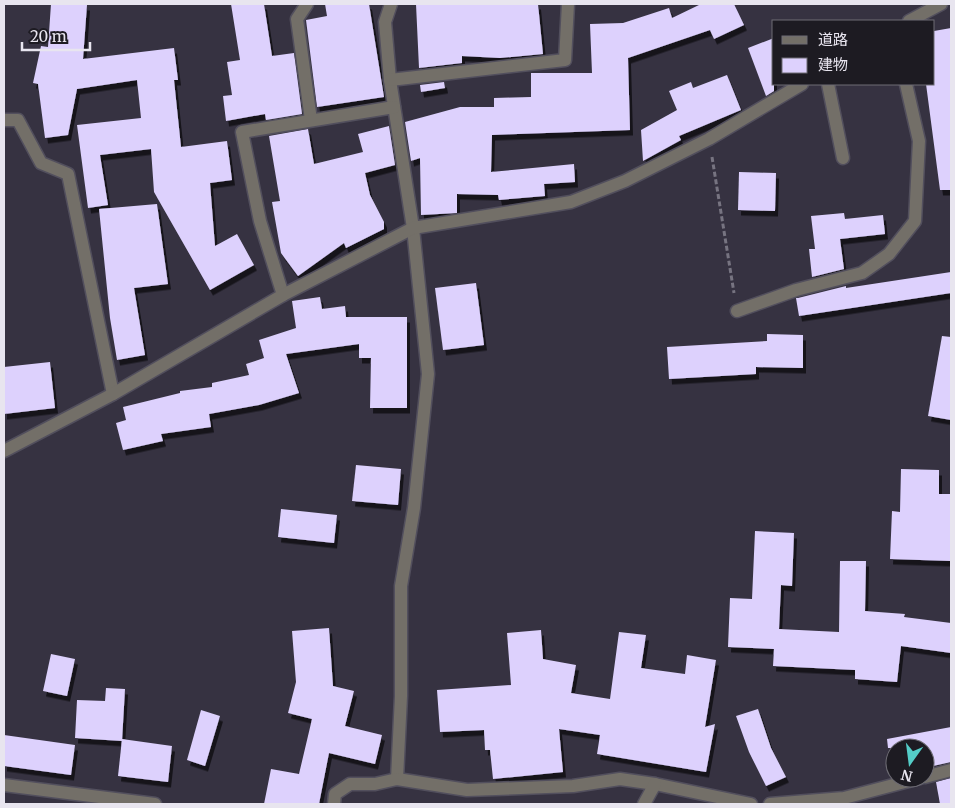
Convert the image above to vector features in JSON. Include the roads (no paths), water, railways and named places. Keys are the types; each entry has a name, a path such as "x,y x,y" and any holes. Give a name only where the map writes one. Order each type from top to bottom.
{"street":[{"path":"307,4 297,19 312,120"},
{"path":"391,4 385,22 390,80 413,228 428,374 414,508 401,586 401,696 397,779"},
{"path":"390,80 565,60 568,4"},
{"path":"911,20 941,4"},
{"path":"4,451 113,394 283,295 413,228 571,202 625,181 709,139 800,85"},
{"path":"828,85 842,158"},
{"path":"737,311 796,290 862,273 889,254 915,221 919,141 906,85"},
{"path":"283,295 260,221 242,132 394,107"},
{"path":"4,120 18,120 41,163 68,174 113,394"},
{"path":"935,774 951,770"},
{"path":"334,804 335,794 350,784 375,784 397,779 467,790 573,786 620,779 655,784 751,804"},
{"path":"644,804 655,784"},
{"path":"4,785 155,804"},
{"path":"770,804 844,798 885,787"}]}
